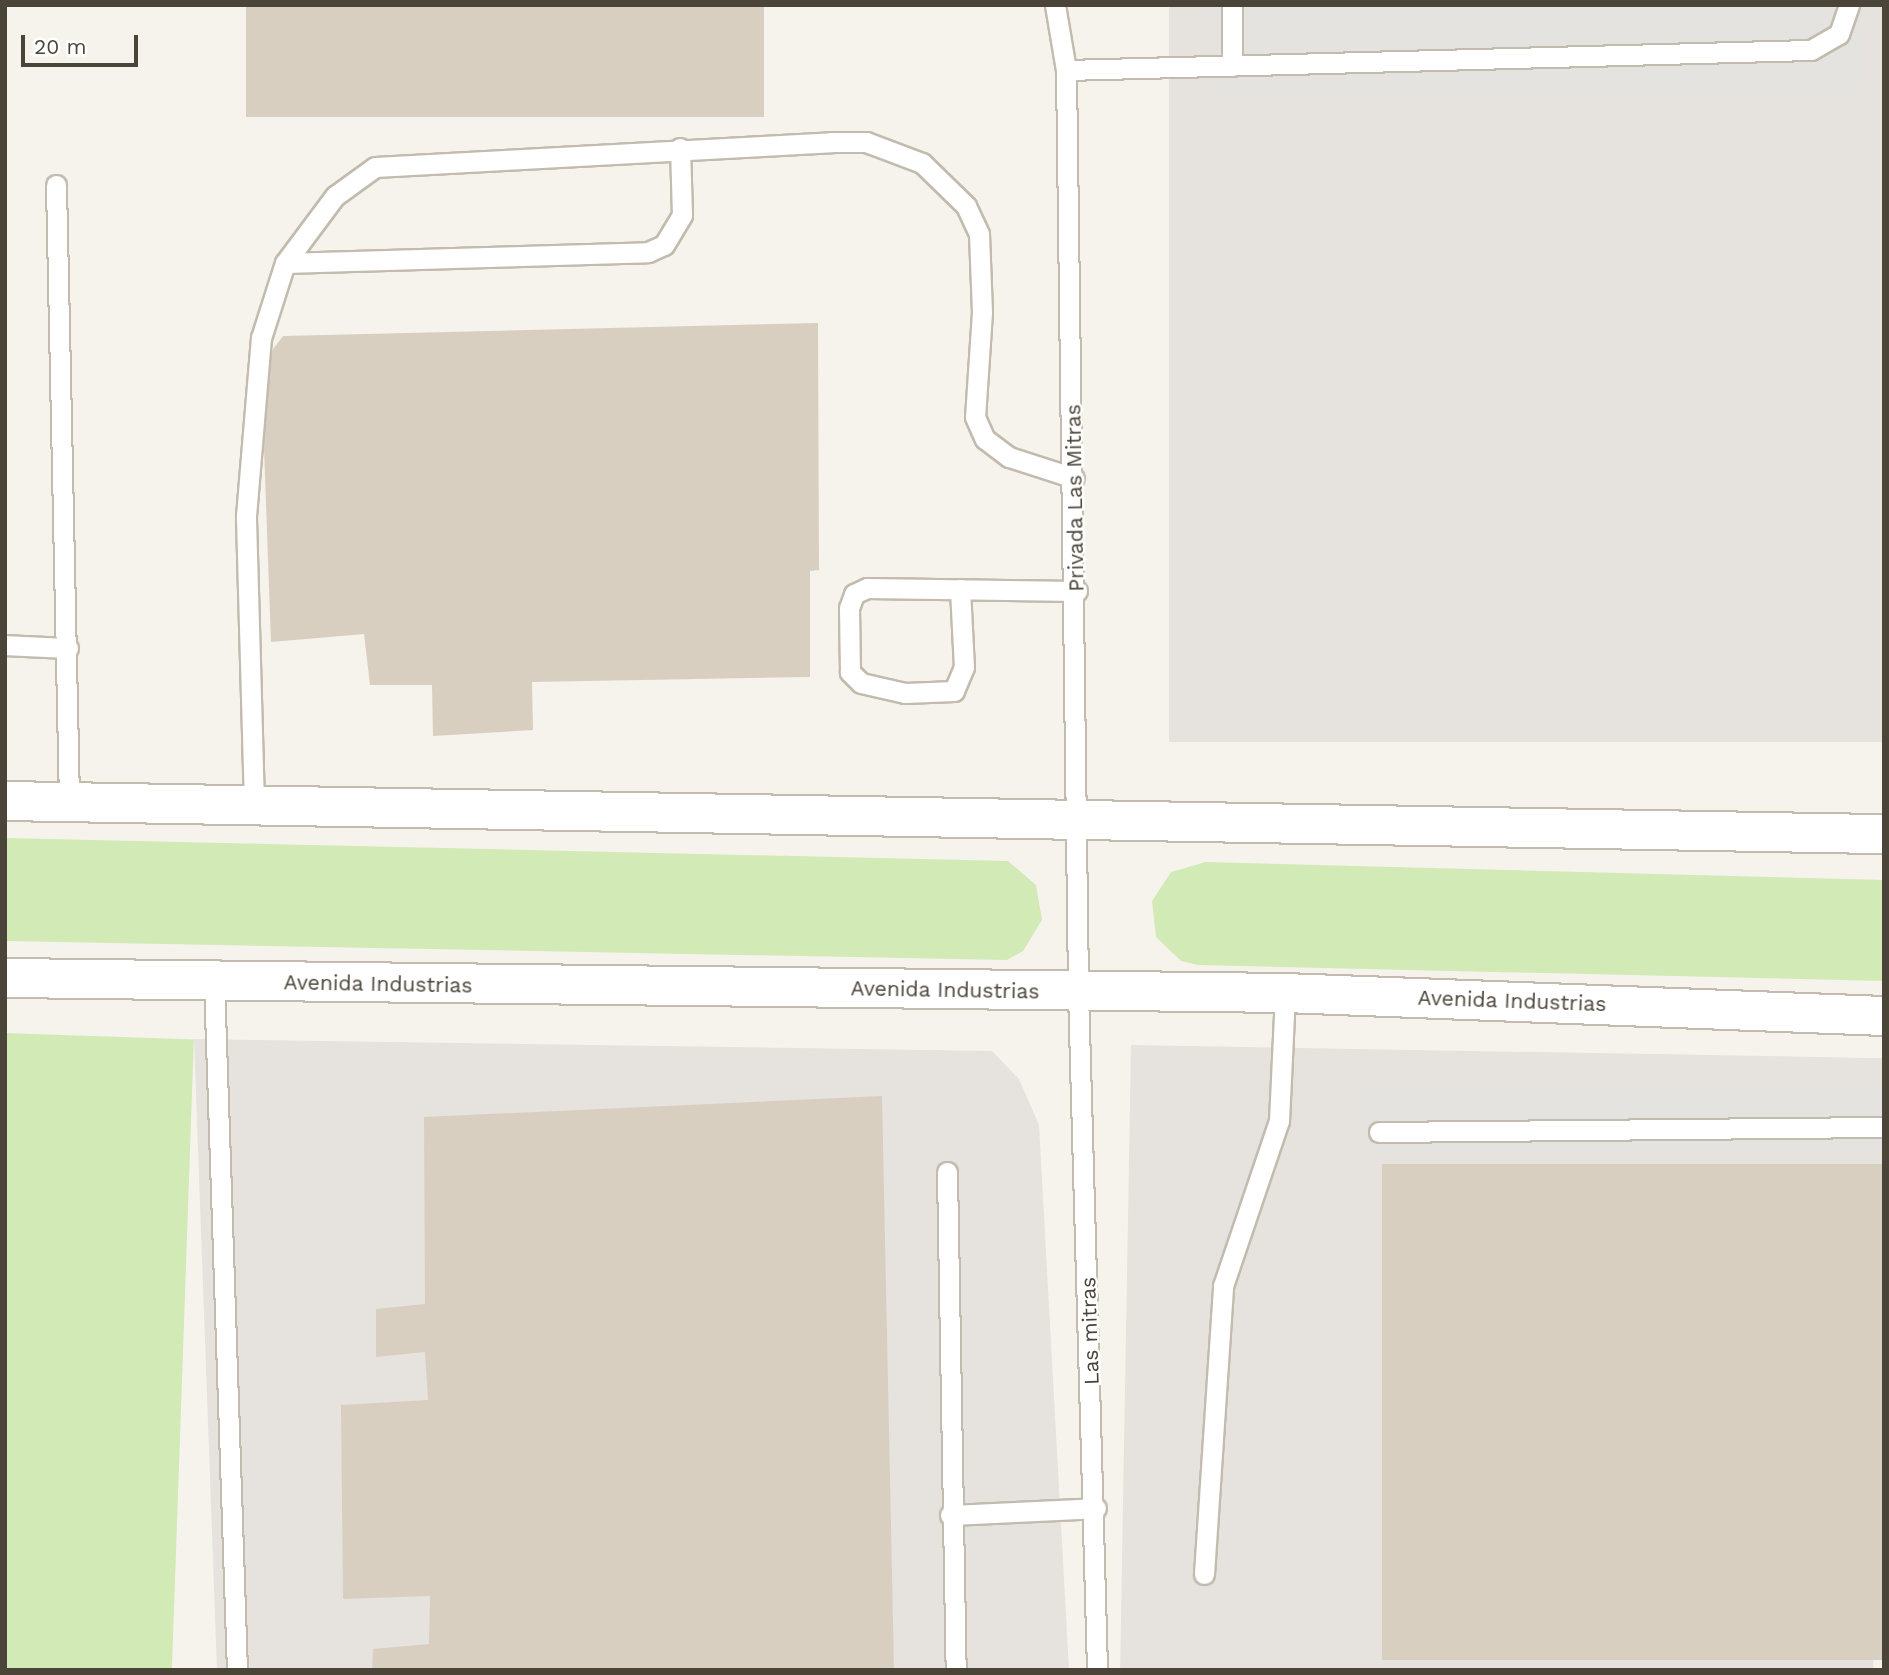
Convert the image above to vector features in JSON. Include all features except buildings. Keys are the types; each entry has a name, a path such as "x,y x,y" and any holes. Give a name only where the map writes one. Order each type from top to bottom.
{"street":[{"path":"5,802 1080,818 1884,834"},
{"name":"Avenida Industrias","path":"5,978 1285,993 1884,1016"}],"lane":[{"name":"Privada Las Mitras","path":"1055,5 1066,70 1080,818 1078,992"},
{"path":"1232,5 1232,66"},
{"path":"1066,70 1811,50 1839,34 1849,5"},
{"path":"254,805 246,516 261,338 285,263 335,196 375,167 680,148 866,142 922,163 966,206 979,234 982,312 975,417 985,439 1009,457 1074,478"},
{"path":"285,263 648,252 664,245 682,215 680,148"},
{"path":"56,185 68,648 69,802"},
{"path":"960,589 964,667 954,691 905,693 861,682 849,672 854,594 867,588 1077,590"},
{"path":"5,645 68,648"},
{"path":"214,982 237,1670"},
{"name":"Las mitras","path":"1078,992 1096,1508 1097,1670"},
{"path":"1204,1574 1223,1286 1279,1121 1285,993"},
{"path":"1379,1132 1884,1127"},
{"path":"947,1172 950,1515 956,1670"},
{"path":"950,1515 1096,1508"}],"shaded area":[{"path":"1169,5 1884,5 1884,742 1169,742"},
{"path":"1210,5 1866,5 1866,90 1210,90"},
{"path":"194,1039 992,1051 1019,1079 1039,1125 1069,1670 217,1670"},
{"path":"1131,1045 1884,1058 1873,1670 1120,1670"},
{"path":"1362,1087 1884,1087 1884,1153 1362,1153"}],"green space":[{"path":"5,838 1008,861 1036,885 1042,920 1023,951 1007,960 5,941"},
{"path":"1206,862 1884,880 1884,981 1198,965 1181,961 1156,937 1152,901 1171,872"},
{"path":"5,1033 194,1040 172,1670 5,1670"}]}
